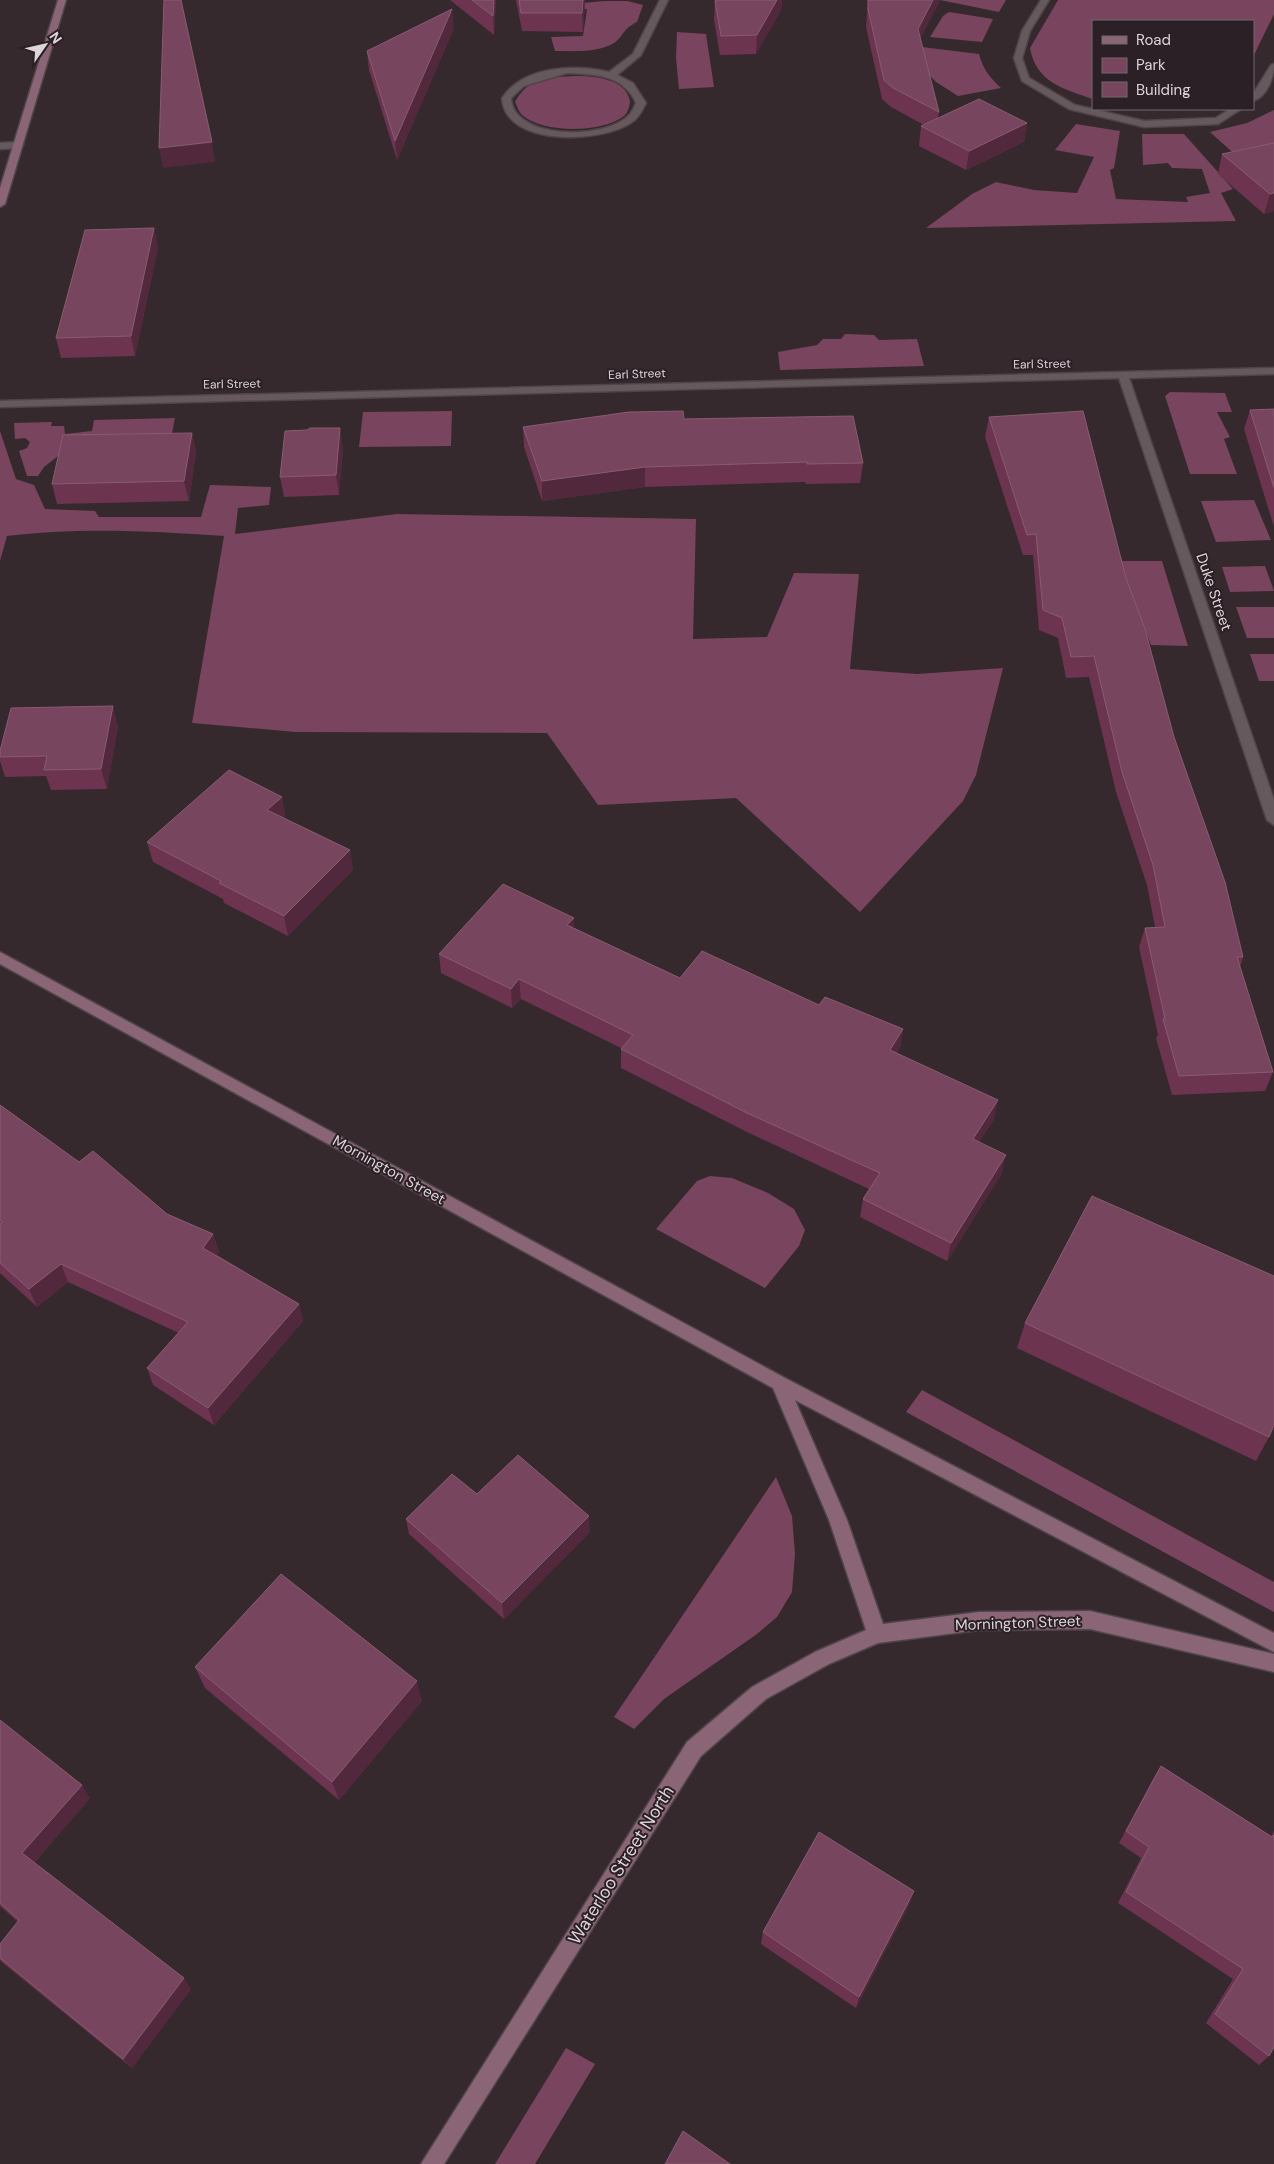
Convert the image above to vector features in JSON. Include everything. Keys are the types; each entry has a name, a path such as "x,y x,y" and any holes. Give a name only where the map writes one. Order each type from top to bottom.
{"street":[{"path":"0,204 62,0"},
{"path":"611,75 637,55 664,0"},
{"path":"1044,0 1026,32 1018,58 1025,79 1072,108 1144,124 1218,121 1234,110"},
{"path":"1254,97 1259,93 1274,67"},
{"path":"567,70 590,70 611,75 627,82 638,92 641,103 632,118 616,127 587,134 564,135 532,128 516,120 509,112 506,101 511,90 528,78 567,70"},
{"path":"0,146 18,145"},
{"name":"Earl Street","path":"0,404 1274,371"},
{"name":"Duke Street","path":"1123,375 1274,820"},
{"name":"Mornington Street","path":"0,957 779,1383 1274,1643"},
{"path":"779,1383 838,1520 876,1634"},
{"name":"Mornington Street","path":"876,1634 979,1621 1090,1620 1274,1663"},
{"name":"Waterloo Street North","path":"432,2164 694,1749 759,1693 822,1658 876,1634"}],"green space":[{"path":"940,0 1006,0 999,12"},
{"path":"1058,0 1274,0 1274,14 1254,55 1254,20 1092,20 1092,99 1071,92 1052,82 1038,69 1030,48"},
{"path":"627,1 643,5 637,22 628,27 614,43 593,50 555,51 551,37 583,36 587,9 556,8 563,5"},
{"path":"949,12 993,19 982,42 930,37 943,16"},
{"path":"677,32 706,34 714,87 679,89 676,58"},
{"path":"922,47 979,54 987,73 1001,88 958,96 936,82 925,71"},
{"path":"575,76 608,80 622,87 630,101 626,114 616,121 603,125 574,129 544,126 521,114 515,102 520,94 533,83 548,78"},
{"path":"1274,110 1274,157 1241,160 1210,132 1247,123"},
{"path":"1076,124 1120,131 1114,168 1110,170 1116,199 1188,202 1186,197 1210,193 1202,169 1172,168 1168,163 1143,165 1142,134 1184,134 1233,189 1221,193 1236,221 926,228 972,194 996,182 1034,190 1077,193 1094,157 1055,150"},
{"path":"845,334 874,335 879,340 917,339 924,366 780,370 778,352 817,345 823,339 841,339"},
{"path":"1170,392 1225,393 1232,412 1217,412 1230,437 1224,439 1237,474 1190,474 1165,396"},
{"path":"452,411 451,446 359,447 363,412"},
{"path":"175,418 169,448 62,453 44,467 38,476 27,476 19,451 27,448 30,442 25,438 15,439 14,423 52,422 51,426 64,426 65,434 92,431 94,420"},
{"path":"0,431 16,479 34,485 45,509 95,511 99,517 201,517 210,485 271,487 269,505 238,508 235,534 397,514 696,519 693,639 767,637 794,573 859,574 850,669 917,674 1003,668 976,775 963,801 860,912 736,798 598,805 547,733 296,732 192,723 224,536 143,531 88,531 7,536 0,561"},
{"path":"1254,500 1271,540 1216,542 1201,501"},
{"path":"1108,561 1162,561 1188,646 1151,645 1138,612"},
{"path":"1265,566 1274,591 1230,592 1222,567"},
{"path":"1236,607 1274,607 1274,638 1247,638"},
{"path":"1250,654 1274,654 1274,681 1259,681"},
{"path":"710,1176 732,1178 768,1193 794,1209 805,1230 799,1246 765,1288 656,1229 697,1181"},
{"path":"922,1390 1274,1582 1274,1612 906,1412"},
{"path":"776,1477 792,1516 795,1554 792,1592 777,1617 757,1634 664,1699 634,1729 614,1717"},
{"path":"566,2048 595,2064 535,2164 495,2164"}],"building":[{"path":"164,0 181,0 212,142 159,148"},
{"path":"472,0 494,0 493,16"},
{"path":"519,0 583,0 582,13 521,13"},
{"path":"716,0 777,0 757,35 721,36"},
{"path":"868,0 933,0 918,29 939,112 893,88 884,80 868,9"},
{"path":"452,9 395,141 367,51"},
{"path":"979,99 1027,123 969,151 921,126"},
{"path":"1274,143 1274,193 1270,194 1222,154"},
{"path":"154,228 131,336 56,338 85,230"},
{"path":"1274,409 1274,488 1250,410"},
{"path":"683,411 684,419 853,416 863,463 807,464 807,462 645,467 542,481 523,427 629,412"},
{"path":"1083,411 1126,578 1145,629 1174,737 1225,882 1243,957 1237,957 1273,1072 1179,1076 1163,1019 1165,1019 1145,928 1165,927 1153,865 1122,772 1094,656 1071,657 1062,618 1043,610 1036,534 1027,535 989,417"},
{"path":"310,428 340,428 336,475 280,477 285,431 307,430"},
{"path":"192,433 184,481 52,484 63,435"},
{"path":"113,706 101,769 44,770 47,756 0,757 11,708"},
{"path":"229,770 282,797 267,810 350,850 284,916 219,883 221,881 147,842"},
{"path":"503,884 574,918 567,925 680,978 702,951 819,1005 825,997 903,1029 890,1050 998,1100 973,1139 1006,1155 951,1243 863,1199 880,1173 747,1113 621,1049 633,1035 519,979 511,989 439,954"},
{"path":"0,1105 79,1162 93,1151 167,1214 213,1234 203,1248 299,1304 208,1408 147,1368 188,1322 61,1264 29,1289 0,1263 0,1224 2,1222 0,1220"},
{"path":"1092,1196 1274,1276 1274,1425 1269,1437 1025,1323"},
{"path":"518,1455 589,1516 502,1603 406,1519 452,1474 477,1494"},
{"path":"281,1574 417,1681 332,1782 195,1667"},
{"path":"0,1720 82,1785 22,1853 184,1978 123,2059 0,1958 0,1944 19,1920 0,1903"},
{"path":"1161,1766 1272,1837 1274,1835 1274,2047 1269,2056 1215,2014 1243,1969 1126,1892 1149,1847 1126,1831"},
{"path":"819,1832 914,1891 859,1997 763,1932"},
{"path":"683,2131 730,2164 665,2164"}]}
